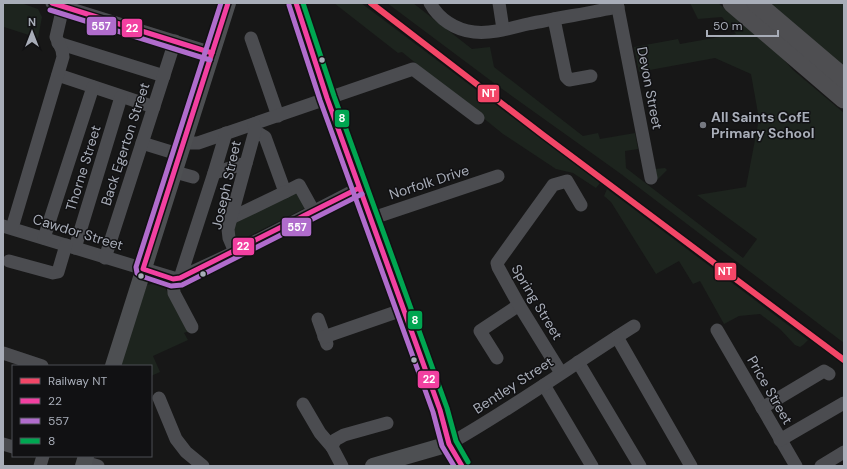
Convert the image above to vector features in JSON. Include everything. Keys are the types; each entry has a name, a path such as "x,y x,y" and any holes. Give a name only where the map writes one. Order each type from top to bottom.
{"highway":[{"path":"732,3 844,98"},
{"path":"756,3 844,78"}],"main road":[{"path":"113,365 228,3"},
{"path":"296,3 327,98 402,310 440,410 449,444 462,466"},
{"path":"375,466 449,444"}],"street":[{"path":"430,3 435,11 444,20 467,31 482,32 554,19 618,5"},
{"path":"499,3 503,29"},
{"path":"7,227 63,57 56,34 57,5 212,52"},
{"name":"Devon Street","path":"618,5 651,178"},
{"path":"554,19 566,77 569,80 591,76"},
{"path":"251,38 278,116"},
{"name":"Back Egerton Street","path":"105,258 175,41"},
{"path":"58,43 164,76"},
{"path":"142,143 182,149 226,133 255,128 278,116 413,69 478,118"},
{"path":"58,75 154,107"},
{"path":"44,238 93,87"},
{"name":"Thorne Street","path":"9,261 53,273 58,272 70,247 121,97"},
{"path":"255,128 265,137 285,192"},
{"name":"Joseph Street","path":"235,252 228,234 255,128"},
{"path":"192,326 174,293 177,278 214,174 226,133"},
{"path":"214,174 246,163"},
{"path":"175,172 193,177"},
{"name":"Norfolk Drive","path":"370,219 498,176"},
{"name":"Spring Street","path":"561,372 519,305 498,267 498,260 553,186 567,181 581,205"},
{"path":"231,218 299,185 314,212"},
{"path":"177,278 235,252 359,188"},
{"name":"Cawdor Street","path":"7,227 143,270 177,278"},
{"path":"497,358 480,331 519,305"},
{"path":"318,319 326,340 402,310"},
{"name":"Bentley Street","path":"449,444 477,428 634,326"},
{"name":"Price Street","path":"717,330 796,466"},
{"path":"617,337 691,466"},
{"path":"3,353 39,365"},
{"path":"578,362 640,466"},
{"path":"762,408 823,371"},
{"path":"544,385 592,466"},
{"path":"159,398 176,439 186,452 203,466"},
{"path":"780,440 844,403"},
{"path":"303,404 320,433 332,447 342,466"},
{"path":"332,447 335,440 344,435 387,423"},
{"path":"821,466 844,452"}],"shaded area":[{"path":"3,3 21,3 38,9 42,17 38,38 4,27 3,30"},
{"path":"334,3 361,3 600,183 596,188 573,173 556,169 503,134 402,52 398,53"},
{"path":"387,3 413,3 472,49 490,47 494,67 583,136 598,133 600,139 635,133 638,149 625,151 626,168 743,258 757,239 697,195 746,187 759,119 751,74 715,58 639,72 634,47 678,39 680,44 736,34 722,17 698,19 690,3 718,3 774,49 793,70 844,113 844,343 621,174 498,86"},
{"path":"767,3 844,3 844,69"},
{"path":"665,168 667,170 656,181 655,169"},
{"path":"299,186 309,206 237,242 232,232 236,218"},
{"path":"607,189 808,340 800,347 795,345 780,329 760,314 739,316 724,324 700,281 693,284 679,261 656,274 611,202 604,196"},
{"path":"161,284 164,286 189,331 184,333 188,340 153,356 160,372 152,376 152,365 122,365 120,362 147,285"}],"rail line":[{"name":"NT","path":"371,3 543,135 844,360"}],"transit line":[{"name":"22","path":"52,3 212,53"},
{"name":"557","path":"221,3 136,267 137,273 141,276 171,286 182,285 362,194"},
{"name":"22","path":"228,3 143,269 173,279 180,278 359,188"},
{"name":"22","path":"296,3 327,98 440,410 449,444 462,466"},
{"name":"8","path":"303,3 334,96 447,408 456,441 468,462"},
{"name":"557","path":"289,5 320,100 433,412 442,446 454,466"},
{"name":"557","path":"50,10 210,60"}],"place":[{"name":"All Saints CofE Primary School","path":"703,125"}]}
